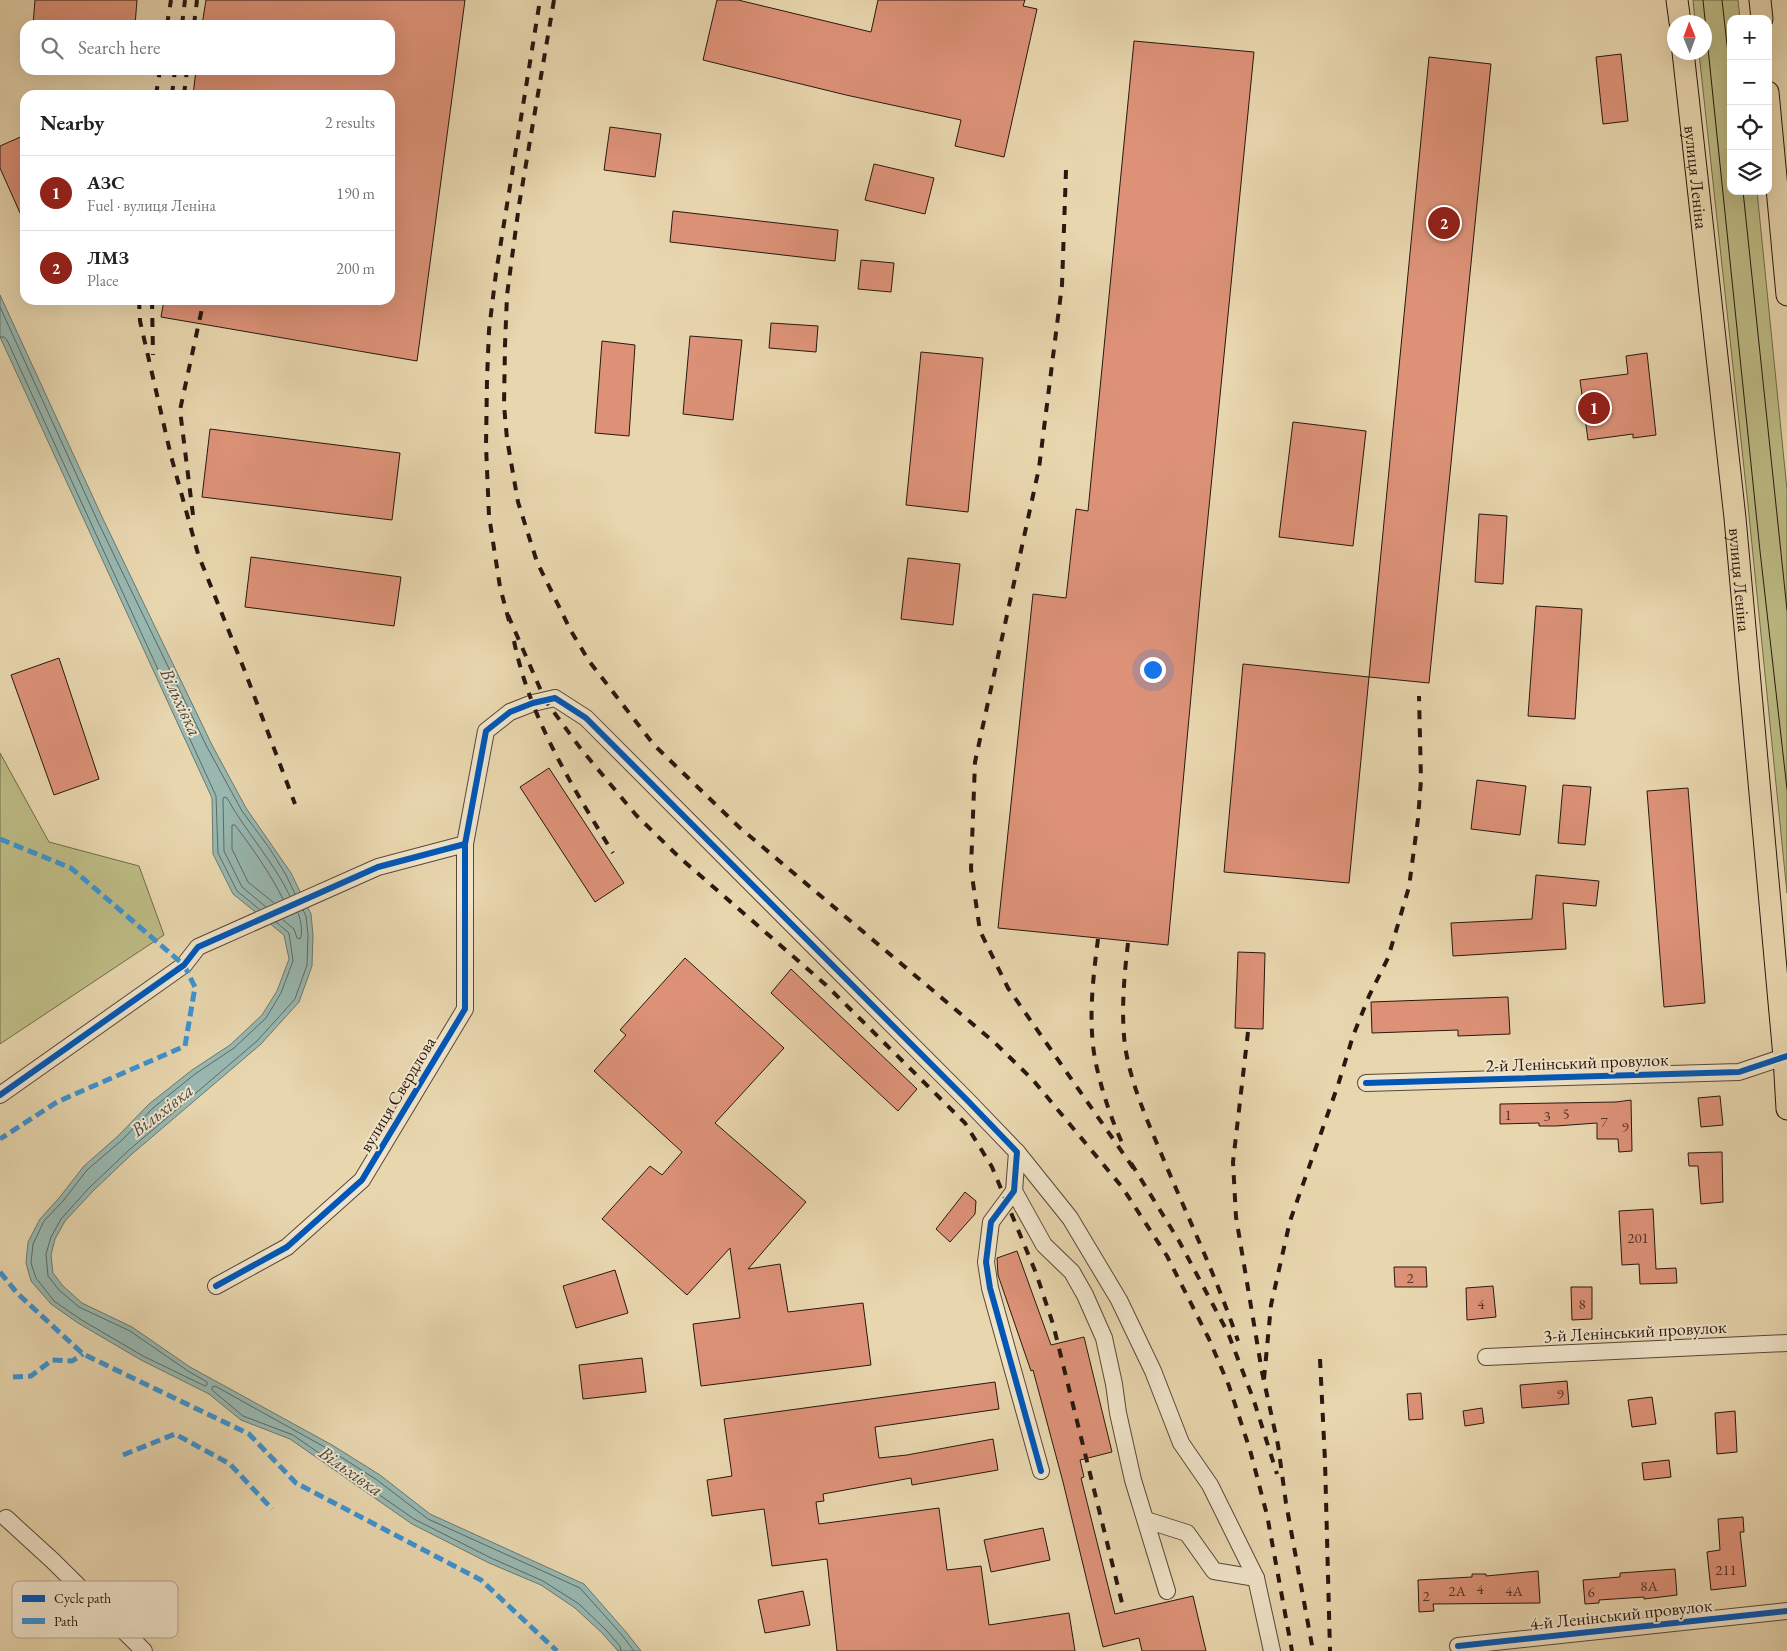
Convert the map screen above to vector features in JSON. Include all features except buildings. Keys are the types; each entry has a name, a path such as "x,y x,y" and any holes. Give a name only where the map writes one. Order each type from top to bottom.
{"main road":[{"path":"1677,0 1679,15"},
{"path":"1760,0 1762,15"},
{"name":"вулиця Леніна","path":"1684,60 1735,518 1786,1056 1787,1109"},
{"path":"1769,105 1787,296"}],"street":[{"name":"вулиця Свердлова","path":"216,1286 287,1247 362,1180 465,1009 465,844 486,731 510,712 533,703 555,698 586,718 1017,1152"},
{"path":"0,1095 184,965 198,947 378,867 465,844"},
{"name":"2-й Ленінський провулок","path":"1366,1084 1739,1072 1786,1056"},
{"path":"1017,1152 1014,1191 991,1222 986,1262 995,1306 1041,1471"},
{"path":"1017,1152 1070,1218 1120,1300 1153,1372 1181,1443 1210,1485 1256,1578 1272,1651"},
{"path":"1014,1191 1044,1246 1072,1272 1085,1295 1104,1338 1129,1462 1167,1591"},
{"name":"3-й Ленінський провулок","path":"1486,1358 1787,1343"},
{"path":"6,1518 73,1581"},
{"path":"1146,1520 1187,1533 1214,1571 1256,1578"},
{"name":"4-й Ленінський провулок","path":"1458,1646 1787,1611"},
{"path":"131,1638 144,1651"}],"shaded area":[{"path":"1693,0 1738,0 1740,15 1727,15 1727,195 1757,195 1787,490 1787,893 1748,505 1700,60 1712,60 1712,15 1694,15"},
{"path":"0,753 49,842 139,866 164,935 0,1044"}],"water":[{"name":"Вільхівка","path":"0,295 103,519 212,745 246,808 291,873 311,914 313,935 312,966 299,1002 261,1044 132,1154 65,1221 55,1239 51,1255 53,1273 63,1286 82,1303 132,1327 190,1367 332,1445 380,1475 430,1514 584,1584 641,1651 618,1651 575,1608 541,1585 489,1563 412,1524 290,1439 241,1420 209,1394 141,1360 78,1323 51,1304 31,1281 26,1263 28,1242 40,1219 84,1166 118,1136 149,1104 192,1070 230,1045 262,1015 277,991 289,959 284,935 233,894 213,854 212,798 0,337"}],"tram line":[{"path":"1703,0 1760,551 1787,789"},
{"path":"1722,0 1729,60"},
{"path":"1743,195 1787,610"}],"railway":[{"path":"168,20 171,0"},
{"path":"183,20 185,0"},
{"path":"195,20 197,0"},
{"path":"509,621 500,587 489,516 486,446 489,330 496,273 540,0"},
{"path":"554,0 519,205 507,295 505,345 504,405 507,439 518,502 537,562 571,631 589,661 654,745 739,827 994,1042 1033,1080 1122,1187 1167,1256 1209,1339 1229,1386 1250,1450 1267,1515 1292,1651"},
{"path":"157,90 159,75"},
{"path":"173,90 174,75"},
{"path":"185,90 186,75"},
{"path":"1066,170 1062,285 1039,468 975,762 971,869 980,931 1008,988 1134,1169"},
{"path":"139,305 140,321 171,456 198,554 295,804"},
{"path":"152,305 153,355"},
{"path":"193,515 180,410 203,305"},
{"path":"508,615 545,700 581,749 636,815 679,857 826,985 965,1123 992,1167 1036,1273 1053,1324 1124,1611"},
{"path":"514,641 530,698 554,751 582,803 613,853"},
{"path":"1264,1379 1271,1305 1290,1221 1338,1085 1353,1036 1369,996 1388,958 1409,887 1421,780 1419,696"},
{"path":"1098,939 1092,999 1093,1044 1103,1093 1124,1147"},
{"path":"1128,943 1123,1020 1125,1046 1131,1075 1146,1117 1212,1271 1238,1341"},
{"path":"1248,1032 1233,1162 1236,1217 1262,1372 1278,1445 1286,1503 1313,1651"},
{"path":"1131,1163 1179,1241 1228,1333 1254,1401 1277,1474"},
{"path":"1320,1359 1325,1461 1330,1651"}],"marked path":[{"path":"0,839 71,868 184,965 195,987 185,1046 57,1102 0,1139"},
{"path":"0,1272 17,1293 83,1354 249,1434 296,1483 481,1580 557,1651"},
{"path":"13,1377 31,1376 52,1360 72,1361 83,1354"},
{"path":"123,1455 175,1434 230,1464 272,1509"}],"cycle path":[{"path":"0,1095 184,965 198,947 378,867 465,844 486,731 510,712 533,703 555,698 586,718 1017,1152 1014,1191 991,1222 986,1262 990,1288 1041,1471"},
{"path":"216,1286 287,1247 362,1180 465,1009 465,844"},
{"path":"1366,1083 1739,1072 1787,1056"},
{"path":"1458,1646 1787,1611"}],"place":[{"name":"ЛМЗ","path":"1444,223"},
{"name":"АЗС","path":"1594,408"}]}
